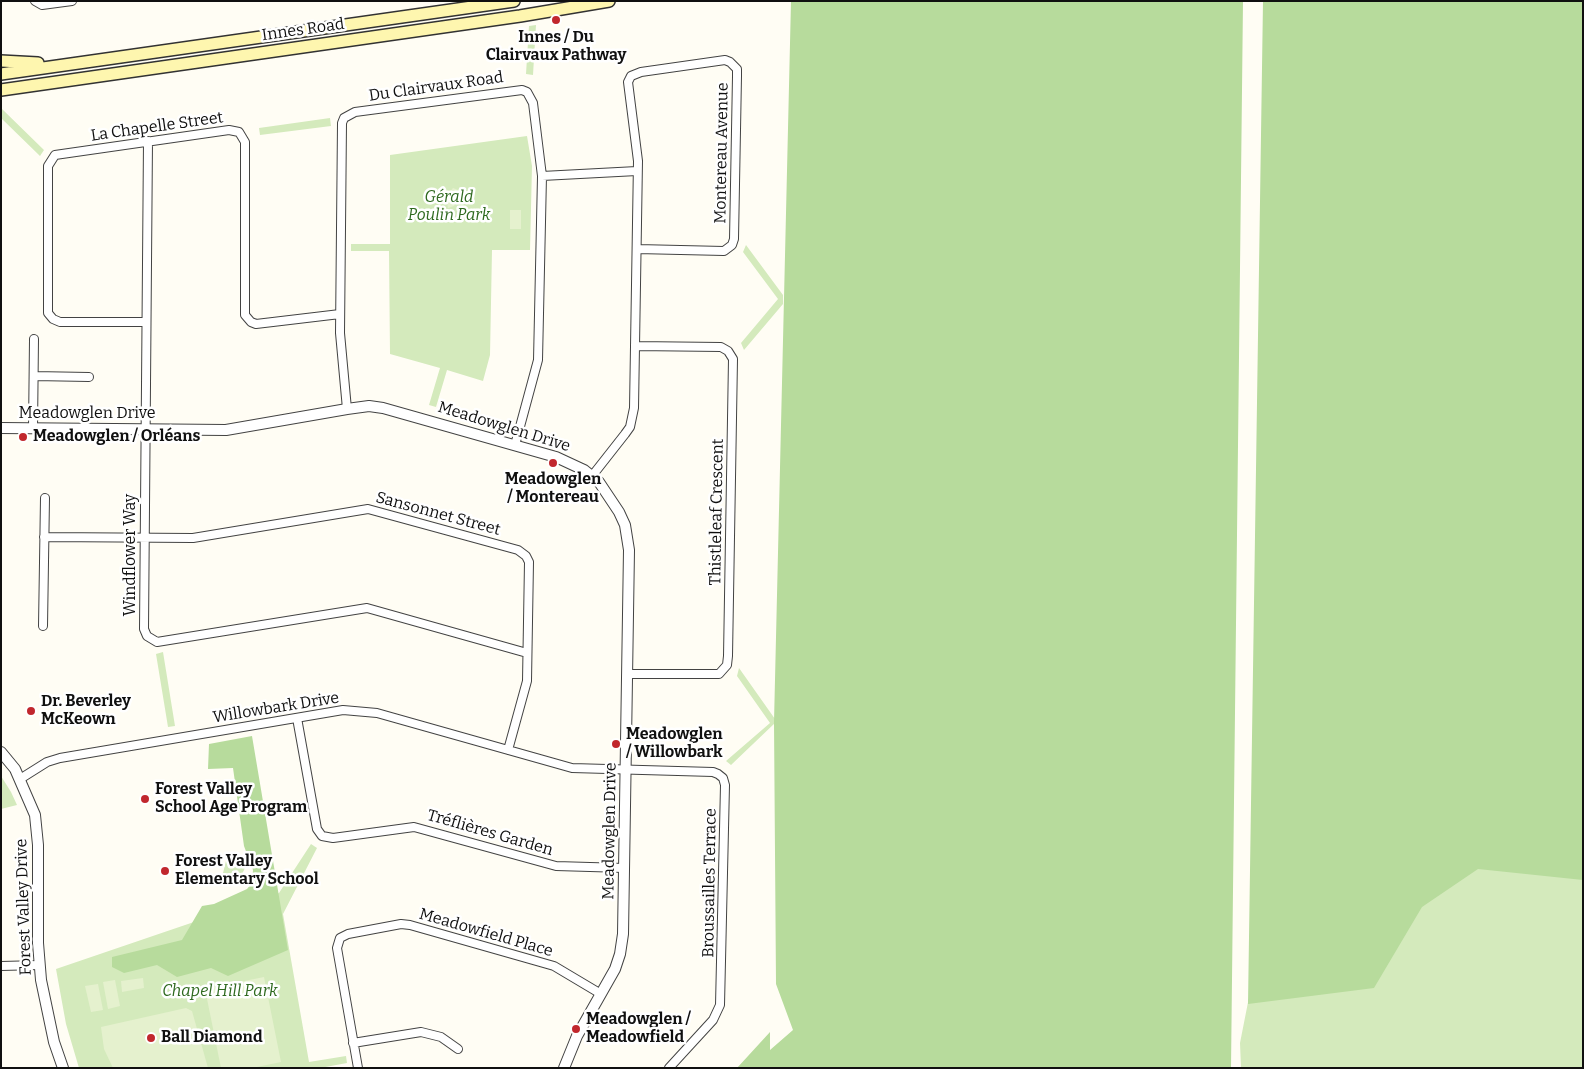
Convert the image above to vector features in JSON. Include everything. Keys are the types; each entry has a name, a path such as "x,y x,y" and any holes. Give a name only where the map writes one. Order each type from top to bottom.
{"main road":[{"name":"Innes Road","path":"1,74 514,1"},
{"name":"Innes Road","path":"1,90 520,16 608,1"},
{"path":"1,61 18,63 77,63"},
{"path":"1,95 26,86"}],"street":[{"path":"34,1 42,5 72,1"},
{"name":"Montereau Avenue","path":"592,476 630,427 634,408 637,171 628,87 631,76 642,72 725,60 734,65 737,76 735,225 732,245 724,251 637,249"},
{"name":"Du Clairvaux Road","path":"347,409 342,366 340,314 342,123 348,114 522,90 527,92 532,103 542,176 538,360 516,445"},
{"name":"La Chapelle Street","path":"146,322 60,322 53,319 48,312 50,161 55,155 229,130 242,135 245,142 244,315 256,324 340,314"},
{"name":"Windflower Way","path":"148,141 144,537 144,628 147,636 157,642 366,608 527,653"},
{"path":"542,176 637,171"},
{"path":"33,429 34,340"},
{"name":"Thistleleaf Crescent","path":"628,674 719,674 727,665 728,656 733,359 728,351 721,347 635,346"},
{"path":"34,376 89,377"},
{"name":"Meadowglen Drive","path":"1,428 226,430 369,406 391,409 570,462 592,476 610,496 619,512 627,535 629,555 622,947 615,969 570,1049 564,1068"},
{"path":"43,626 45,498"},
{"name":"Sansonnet Street","path":"44,537 193,538 368,509 518,550 526,556 529,562 527,653 525,691 508,750"},
{"name":"Willowbark Drive","path":"20,779 54,760 343,710 377,713 572,768 626,770"},
{"name":"Tréflières Garden","path":"297,718 316,828 322,836 333,838 414,827 556,866 624,868"},
{"name":"Forest Valley Drive","path":"1,752 20,779 31,801 37,829 40,965 52,1031 63,1068"},
{"name":"Broussailles Terrace","path":"626,770 713,772 723,778 725,785 720,1004 713,1020 668,1068"},
{"name":"Meadowfield Place","path":"358,1068 337,948 340,938 348,934 401,924 410,925 554,966 601,994"},
{"path":"1,966 40,965"},
{"path":"353,1043 421,1032 441,1037 458,1049"}],"green space":[{"path":"791,1 1243,1 1231,1068 737,1068 770,1032 770,1050 793,1030 776,984 774,722"},
{"path":"1263,1 1583,1 1583,880 1478,869 1422,907 1374,988 1248,1004"},
{"path":"536,25 533,75 526,74 529,26"},
{"path":"1,108 44,150 40,156 1,118"},
{"path":"330,118 331,126 260,135 259,128"},
{"name":"Gérald Poulin Park","path":"527,136 532,166 530,250 492,250 490,355 483,381 447,370 436,407 429,405 440,368 390,354 389,251 351,251 351,244 390,244 390,155"},
{"path":"453,188 458,190 458,199 454,206 448,208 446,197"},
{"path":"510,210 521,210 521,229 510,229"},
{"path":"746,245 783,295 783,304 744,350 741,343 778,299 743,252"},
{"path":"163,652 175,726 168,727 156,654"},
{"path":"739,668 775,719 775,723 731,765 726,761 770,723 737,676"},
{"path":"252,736 288,950 228,976 211,968 177,977 157,965 124,973 112,967 112,957 182,940 202,906 214,904 247,889 252,883 253,870 244,846 233,768 208,769 209,744"},
{"path":"1,776 11,792 17,805 1,809"},
{"name":"Chapel Hill Park","path":"311,844 317,848 283,914 309,1062 346,1056 347,1063 320,1068 79,1068 66,1024 56,969 279,893"},
{"path":"232,856 241,856 247,864 241,876 232,881 223,873 226,861"},
{"path":"1423,867 1583,867 1583,1068 1241,1068 1240,1043 1251,987"},
{"path":"264,977 281,1062 252,1068 221,1068 205,989"},
{"path":"143,978 144,988 122,992 121,981"},
{"path":"115,980 120,1006 108,1009 103,982"},
{"path":"98,984 103,1010 91,1012 85,986"},
{"name":"Ball Diamond","path":"186,1008 192,1011 208,1068 113,1068 104,1049 101,1027"}],"place":[{"name":"Innes / Du Clairvaux Pathway","path":"556,20"},
{"name":"Meadowglen / Orléans","path":"23,437"},
{"name":"Meadowglen / Montereau","path":"553,463"},
{"name":"Dr. Beverley McKeown","path":"31,711"},
{"name":"Meadowglen / Willowbark","path":"616,744"},
{"name":"Forest Valley School Age Program","path":"145,799"},
{"name":"Forest Valley Elementary School","path":"165,871"},
{"name":"Meadowglen / Meadowfield","path":"576,1029"},
{"name":"Ball Diamond","path":"151,1038"}]}
